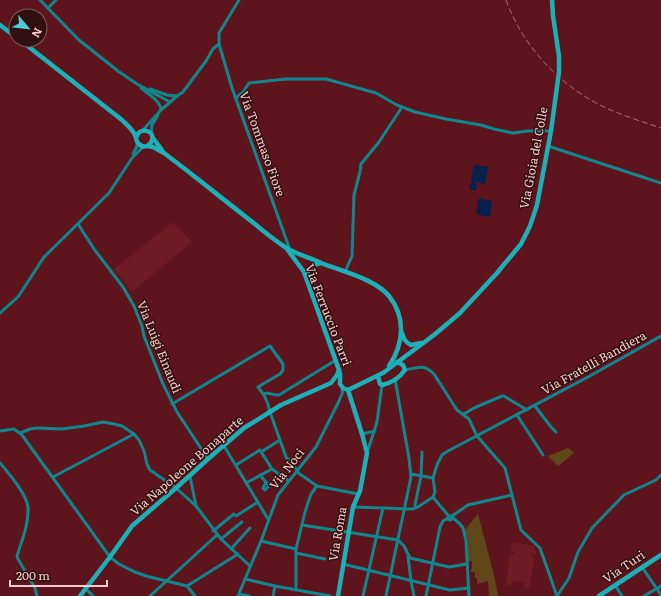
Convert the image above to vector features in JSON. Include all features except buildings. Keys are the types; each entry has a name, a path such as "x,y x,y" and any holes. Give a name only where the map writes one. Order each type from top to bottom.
{"main road":[{"name":"Via Gioia del Colle","path":"426,341 460,314 498,273 521,244 530,226 537,204 551,131 559,72 559,56 552,0"},
{"path":"30,48 122,120 132,127 147,130 164,153"},
{"path":"122,120 135,134 140,145 153,147 164,153 288,248 321,263 355,275 379,287 395,304 406,343 411,346 426,341"},
{"path":"137,140 137,134 142,130"},
{"path":"146,146 152,142 153,138"},
{"name":"Via Ferruccio Parri","path":"288,248 301,268 307,281 336,360 340,374 339,382 341,386"},
{"path":"307,281 307,275 310,268 313,265 321,263"},
{"path":"386,371 398,350 402,330"},
{"path":"348,390 386,371 426,341"},
{"path":"378,376 380,384 386,385 402,374 405,370 403,365 397,362"},
{"path":"331,383 338,375 339,370"},
{"path":"331,383 336,382 348,390 367,453"},
{"name":"Via Napoleone Bonaparte","path":"80,596 132,526 244,428 281,404 331,383"},
{"name":"Via Roma","path":"338,596 353,507 360,491 367,453"},
{"name":"Via Turi","path":"599,596 661,555"}],"street":[{"path":"40,0 79,40 118,71 137,84 170,102"},
{"path":"48,8 56,0"},
{"path":"142,130 161,110 183,92 219,44 219,33 239,0"},
{"name":"Via Tommaso Fiore","path":"219,44 288,248"},
{"path":"236,98 243,92 249,83 286,79 326,79 376,93 397,105 415,112 482,125 503,132 513,133 528,131 551,131"},
{"path":"137,84 160,93 177,96"},
{"path":"137,84 158,102 160,106 161,110 152,125 150,133"},
{"path":"346,272 352,256 354,195 361,164 379,142 402,107"},
{"path":"0,313 18,297 44,257 109,193 132,158 137,146 137,140"},
{"path":"132,158 146,146"},
{"path":"548,146 661,183"},
{"name":"Via Luigi Einaudi","path":"78,224 94,249 123,287 134,306 142,326 144,336 172,404 208,459"},
{"name":"Via Fratelli Bandiera","path":"433,478 442,455 448,451 535,406 661,336"},
{"path":"172,404 270,346 282,364 283,370 280,374 258,387 268,404 286,457 297,471 317,486 358,494"},
{"path":"263,394 268,393 274,396 279,395 336,360"},
{"path":"405,370 425,367 434,374 457,410 469,419 477,436 505,468 521,530 540,548 557,596"},
{"path":"386,596 411,474 395,379"},
{"path":"367,453 377,422 382,385"},
{"name":"Via Noci","path":"239,595 278,495 316,447 342,394 341,386"},
{"name":"Via Noci","path":"339,401 348,390"},
{"path":"464,414 502,396 527,410"},
{"name":"Via Fratelli Bandiera","path":"535,406 556,432"},
{"path":"517,415 543,455"},
{"path":"20,433 37,428 62,429 103,422 122,426 134,434 142,445 150,470 176,488 196,506 220,539 250,566"},
{"path":"0,431 14,429 22,435 110,557 134,572 187,586 194,596"},
{"path":"362,434 375,431"},
{"path":"53,477 134,434"},
{"path":"236,465 280,440"},
{"path":"224,446 268,519"},
{"path":"260,451 272,469 289,482"},
{"path":"415,505 421,476 422,452"},
{"path":"0,463 12,477 26,498 28,506 27,523 17,556 36,588 37,596"},
{"path":"246,483 272,469"},
{"path":"353,507 412,509 418,507 433,497 433,478 411,474"},
{"path":"260,475 266,482"},
{"path":"190,476 196,506"},
{"path":"557,596 569,578 578,552 592,528 624,495 656,480 661,476"},
{"path":"296,590 296,549 311,494 317,486"},
{"path":"426,596 440,527 443,521 468,505 512,495"},
{"path":"433,497 447,514 463,528 466,541 469,596"},
{"path":"214,531 235,515 258,502"},
{"path":"363,596 383,508"},
{"path":"220,539 242,522"},
{"path":"302,525 398,540 404,546 408,556 414,596"},
{"path":"231,549 250,528"},
{"path":"150,596 217,535"},
{"path":"261,541 296,549"},
{"path":"296,553 325,559"},
{"path":"187,586 238,554"},
{"path":"408,556 410,558 449,567 467,564"},
{"path":"343,564 450,590 469,588"},
{"path":"642,567 661,595"},
{"path":"245,579 330,596"},
{"path":"615,585 622,596"},
{"path":"273,596 275,586"},
{"path":"644,596 661,586"},
{"path":"86,589 93,596"},
{"path":"239,595 249,596"}],"shaded area":[{"path":"173,222 192,242 132,292 114,269"},
{"path":"568,448 574,453 558,466 548,456"},
{"path":"478,514 498,596 489,596 488,581 477,584 475,572 471,572 472,561 468,561 467,537 464,531"},
{"path":"512,542 535,546 536,554 531,554 534,561 529,588 524,588 525,582 512,581 511,586 506,585 510,554 514,554 515,552 510,551"}],"water":[{"path":"474,165 488,167 485,184 475,182 477,188 472,190 469,186 472,182 470,181"},
{"path":"479,198 492,201 490,217 476,214"}],"railway":[{"path":"506,0 522,34 533,49 559,77 589,99 606,108 661,128"}]}
